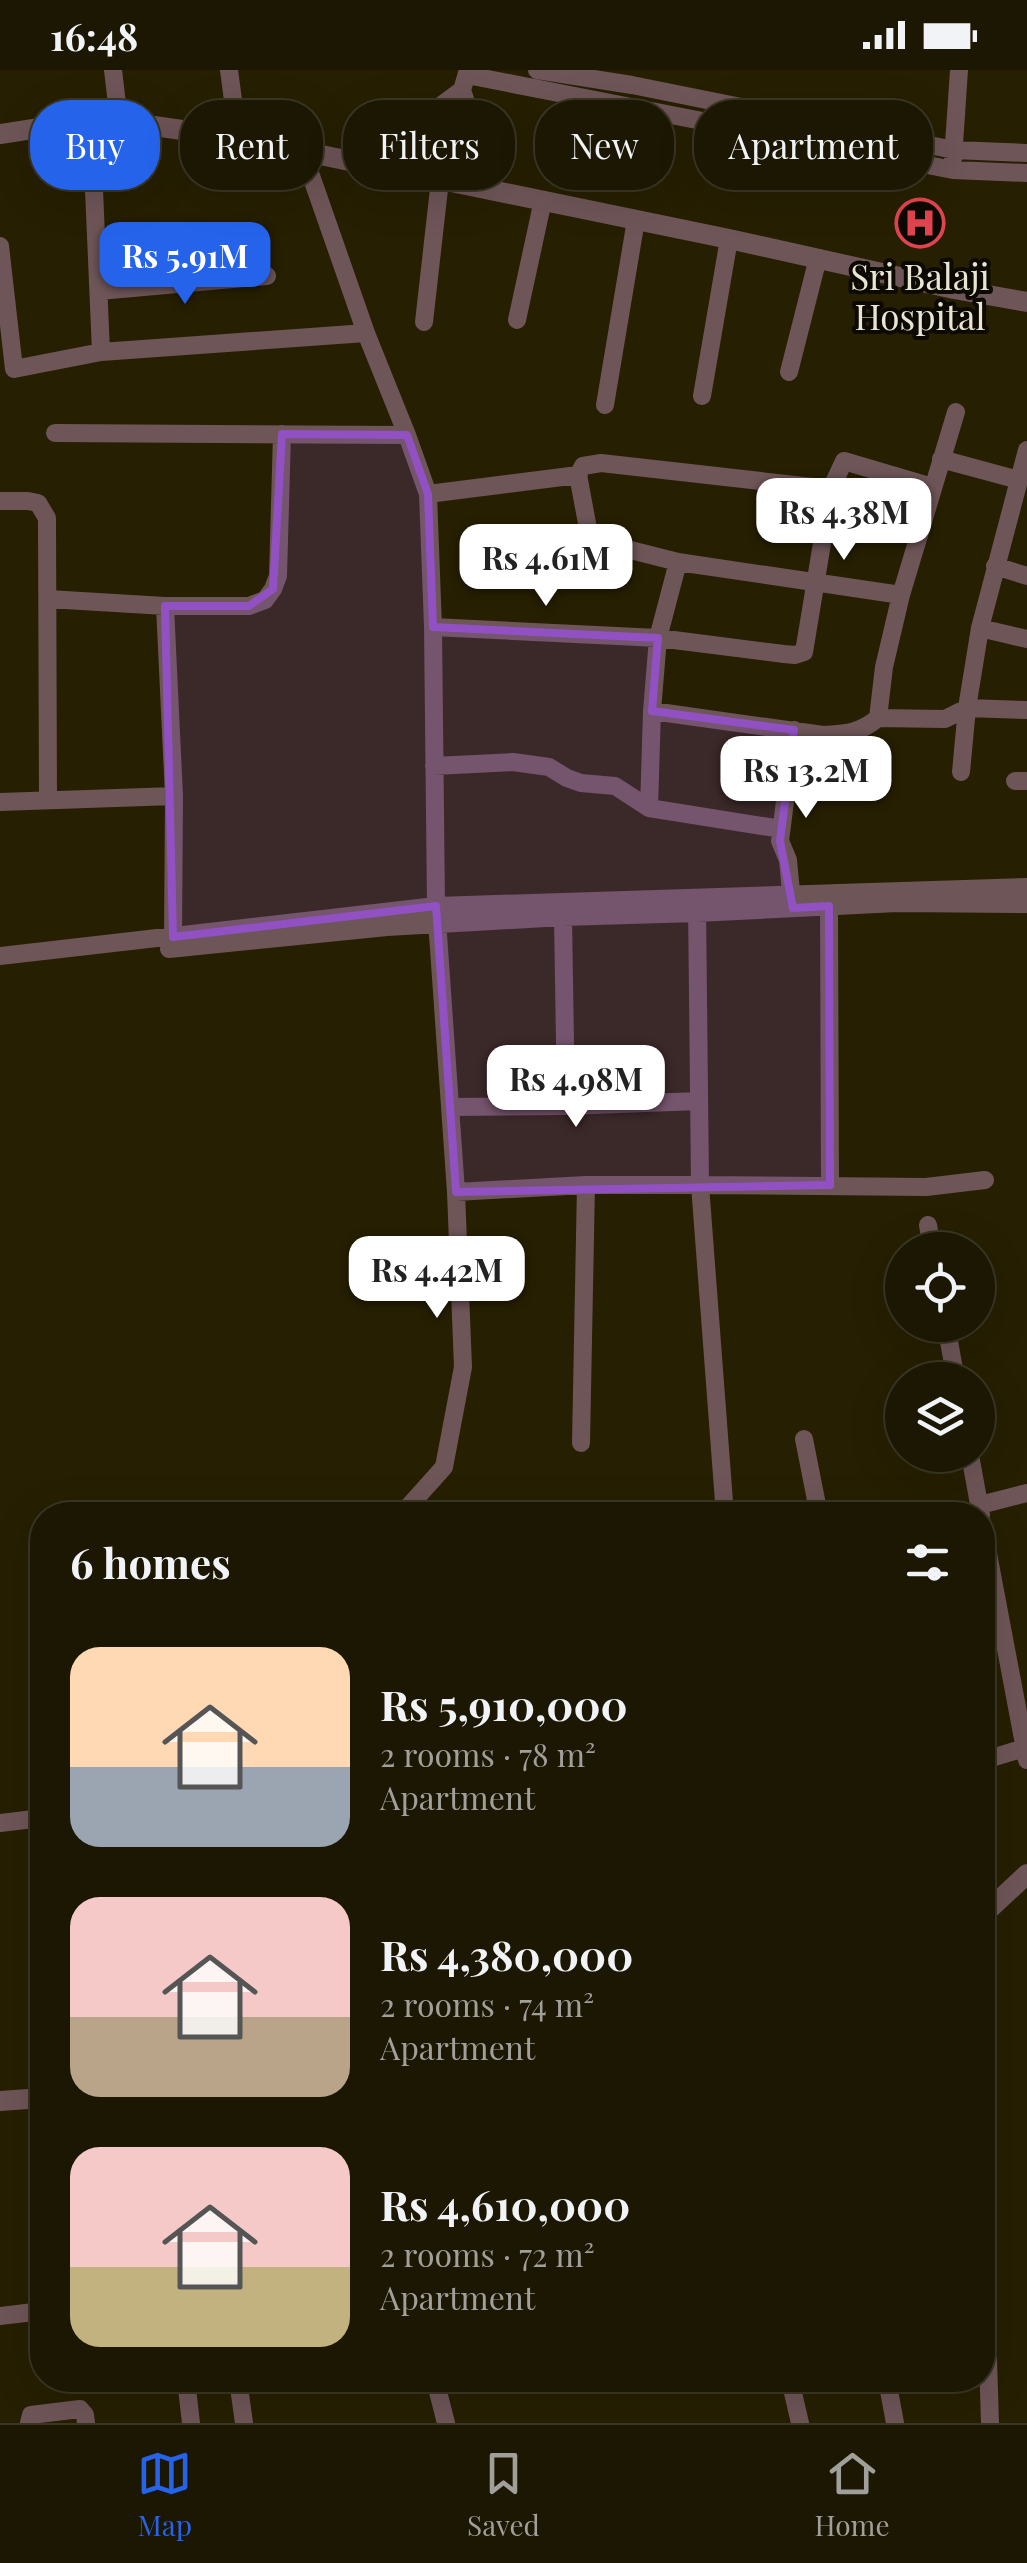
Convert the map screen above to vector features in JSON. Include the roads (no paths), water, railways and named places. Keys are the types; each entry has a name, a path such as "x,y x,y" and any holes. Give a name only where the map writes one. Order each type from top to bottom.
{"street":[{"path":"114,70 116,100"},
{"path":"229,70 233,100"},
{"path":"536,70 632,85 954,150 1027,152"},
{"path":"953,170 959,70"},
{"path":"446,100 465,79 953,170 1027,173"},
{"path":"0,134 30,129"},
{"path":"94,190 101,352"},
{"path":"316,190 428,494 437,915 456,1192 463,1367 444,1466 412,1502"},
{"path":"424,322 447,190"},
{"path":"493,190 1027,302"},
{"path":"517,320 542,200"},
{"path":"605,405 636,220"},
{"path":"702,396 729,239"},
{"path":"0,246 14,369 101,352 366,334"},
{"path":"790,372 818,258"},
{"path":"99,291 267,276"},
{"path":"878,718 884,666 901,595 956,412"},
{"path":"55,433 407,435"},
{"path":"48,599 166,606 249,606 264,600 278,576 282,434"},
{"path":"941,458 1024,463 980,628 960,772"},
{"path":"433,627 658,638 801,654 832,488 844,461 932,488"},
{"path":"832,488 601,463 583,466 578,475 589,534 599,542 678,562 901,595"},
{"path":"428,494 578,475"},
{"path":"0,501 38,503 47,518 48,800"},
{"path":"649,808 658,638 678,562"},
{"path":"994,566 1027,576"},
{"path":"166,606 174,796 174,937"},
{"path":"980,628 1027,639"},
{"path":"652,712 823,735 866,728 878,718 945,718 967,708 1027,710"},
{"path":"792,901 788,860 780,841 794,730"},
{"path":"434,766 513,762 548,766 581,783 615,786 649,808 782,828"},
{"path":"0,802 174,796"},
{"path":"0,956 437,915 697,906 1027,887"},
{"path":"792,901 829,906 1027,904"},
{"path":"0,968 350,931 437,915 563,916 697,906"},
{"path":"697,906 700,1185 723,1502"},
{"path":"829,906 830,1185"},
{"path":"563,916 566,1106"},
{"path":"451,1107 700,1101"},
{"path":"456,1192 586,1185 926,1186 985,1180"},
{"path":"580,1443 586,1185"},
{"path":"928,1226 929,1232"},
{"path":"804,1439 816,1502"},
{"path":"973,1472 979,1502"},
{"path":"995,1508 1027,1494"},
{"path":"995,1589 1026,1754 995,1759"},
{"path":"0,1823 30,1819"},
{"path":"995,1904 1027,1874"},
{"path":"0,2100 30,2099"},
{"path":"0,2316 30,2312"},
{"path":"187,2392 191,2423"},
{"path":"240,2392 244,2423"},
{"path":"438,2392 446,2423"},
{"path":"793,2392 800,2423"},
{"path":"889,2392 895,2423"},
{"path":"28,2423 31,2415 80,2409 86,2414 86,2423"}],"place":[{"name":"Sri Balaji Hospital","path":"920,223"}]}
